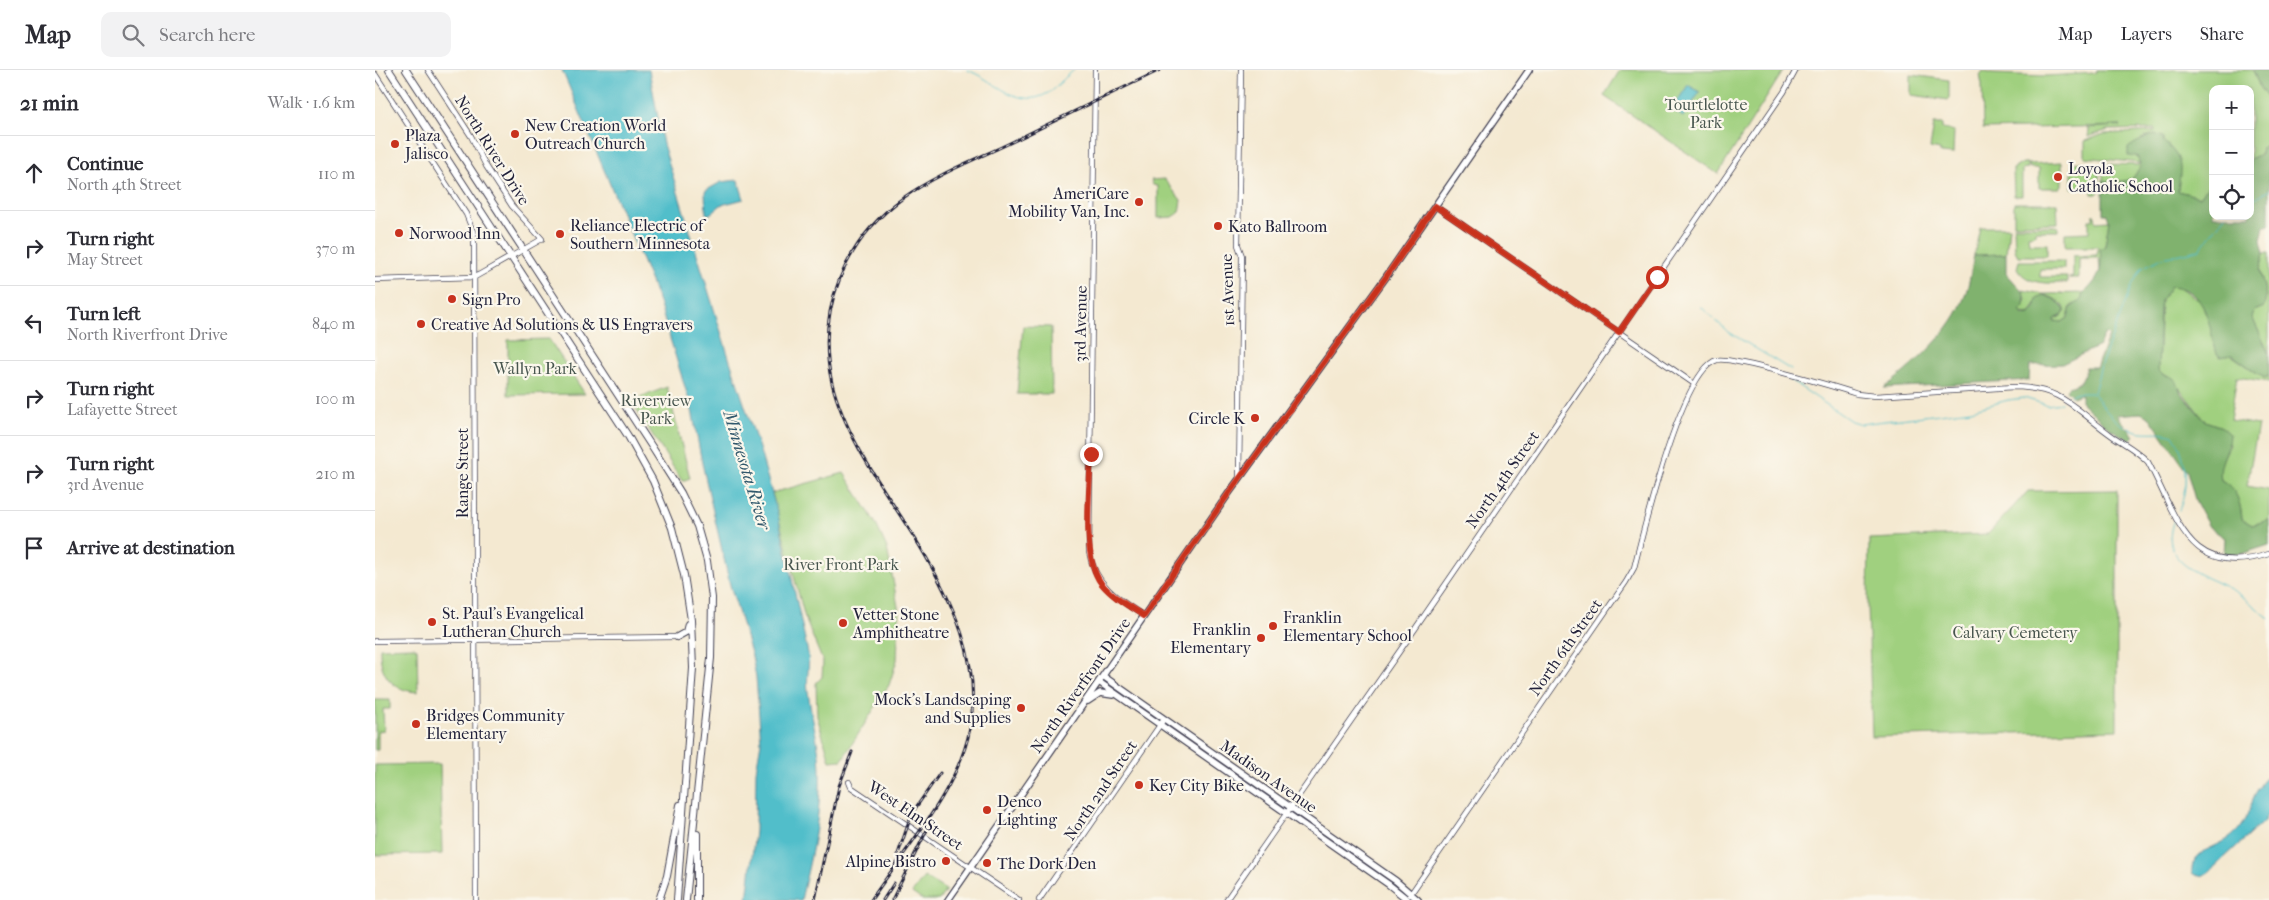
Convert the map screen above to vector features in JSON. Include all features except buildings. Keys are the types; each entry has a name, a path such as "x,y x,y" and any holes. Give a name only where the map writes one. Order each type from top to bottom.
{"highway":[{"path":"389,70 600,392 647,468 672,528 687,590 693,654 677,900"},
{"path":"406,70 671,477 697,526 707,561 713,615 686,900"},
{"path":"677,637 688,629 687,590"},
{"path":"677,637 688,641 693,654"},
{"path":"659,900 671,861 686,770"},
{"path":"697,795 697,900"}],"main road":[{"name":"North Riverfront Drive","path":"948,900 1239,480 1435,206 1529,70"},
{"name":"Madison Avenue","path":"1103,676 1411,893 1418,900"},
{"name":"Madison Avenue","path":"1099,682 1407,900"},
{"path":"1084,704 1101,692 1120,698"}],"street":[{"name":"North River Drive","path":"428,70 471,136 486,166 512,206 542,239 524,251"},
{"name":"3rd Avenue","path":"1095,70 1089,545 1091,560 1097,577 1113,595 1144,616"},
{"name":"1st Avenue","path":"1239,480 1242,256 1238,245 1241,70"},
{"name":"North 4th Street","path":"1226,900 1784,92 1795,70"},
{"name":"Range Street","path":"375,74 470,222 474,234 476,900"},
{"path":"1435,206 1693,383"},
{"path":"375,280 475,277 524,251"},
{"name":"North 6th Street","path":"1407,900 1582,647 1634,568 1661,464 1693,383 1705,365 1723,359 1857,394 1875,396 2014,387 2036,388 2056,394 2138,452 2148,462 2188,536 2202,552 2214,558 2229,561 2247,560 2269,554"},
{"path":"375,641 677,637"},
{"name":"North 2nd Street","path":"1039,900 1163,719"},
{"name":"West Elm Street","path":"849,782 851,787 1019,900"}],"green space":[{"name":"Tourtlelotte Park","path":"1620,70 1784,70 1718,174 1604,96"},
{"path":"2097,70 2253,70 2260,88 2269,100 2269,143 2262,148 2261,154 2254,157 2254,85 2209,85 2209,185 2200,197 2177,191 2179,164 2177,158 2174,152 2155,134 2145,137 2140,143 2136,143 2141,166 2133,178 2125,181 2103,181 2103,172 2107,171 2105,164 2139,165 2139,163 2085,157 2085,141 2104,134 2155,131 2155,129 2108,130 2088,137 2089,130 2086,128 2121,126 1983,129 1980,75 1983,71 1992,74 2046,76 2095,73"},
{"path":"2253,70 2269,70 2269,100 2260,88"},
{"path":"1911,75 1949,80 1949,100 1911,95"},
{"path":"1934,124 1942,124 1942,129 1954,131 1953,154 1940,153 1940,150 1930,148"},
{"path":"2155,134 2163,137 2163,141 2175,153 2180,168 2178,191 2200,197 2209,185 2209,220 2254,220 2254,157 2261,154 2262,148 2269,143 2269,224 2264,226 2261,240 2264,253 2260,270 2266,296 2264,307 2254,311 2252,317 2269,354 2269,376 2264,378 2232,355 2221,357 2217,354 2205,311 2193,294 2184,289 2171,286 2161,300 2160,309 2158,370 2163,375 2170,376 2176,380 2181,393 2205,421 2222,427 2230,434 2220,474 2221,480 2231,487 2237,496 2242,519 2252,525 2269,520 2269,545 2241,554 2224,554 2225,538 2209,527 2196,503 2187,471 2150,418 2141,413 2117,415 2134,436 2130,440 2110,429 2081,402 2081,394 2073,397 2066,390 2068,387 2081,381 2086,367 2096,367 2109,336 2105,333 2099,346 2062,364 2030,365 2029,380 1884,388 1917,361 1948,327 1964,297 1970,279 1974,255 2006,254 2006,273 2025,294 2024,306 2020,311 2023,315 2030,314 2036,306 2037,299 2044,295 2056,300 2065,310 2063,315 2054,319 2054,321 2062,322 2068,318 2071,307 2082,300 2082,295 2099,275 2101,264 2100,249 2105,246 2109,221 2107,214 2103,214 2103,181 2121,182 2133,178 2141,166 2137,156 2128,156 2128,148"},
{"path":"2062,162 2062,185 2060,188 2039,188 2039,168 2030,168 2029,164"},
{"path":"2085,162 2092,167 2099,165 2100,191 2097,194 2092,194 2092,188 2072,188 2072,163"},
{"path":"2023,163 2028,163 2028,168 2022,169 2022,196 2014,196 2013,169"},
{"path":"1164,179 1181,200 1179,213 1173,217 1158,218 1158,186 1153,185 1151,180"},
{"path":"2014,203 2057,203 2058,223 2014,224"},
{"path":"2093,215 2095,215 2096,222 2109,221 2105,246 2100,249 2103,267 2100,273 2099,258 2079,258 2079,278 2069,278 2073,276 2073,256 2097,255 2098,247 2065,247 2065,233 2089,232 2089,220 2093,220"},
{"path":"2014,226 2058,227 2058,231 2035,231 2035,235 2028,236 2029,244 2047,244 2047,256 2018,256 2015,250"},
{"path":"1980,227 2009,227 2006,254 1974,255"},
{"path":"2264,253 2269,253 2269,354 2252,317 2254,311 2264,307 2266,296 2260,270"},
{"path":"2019,261 2064,261 2064,269 2040,269 2040,277 2067,277 2067,283 2033,281 2021,274 2017,268"},
{"path":"2171,286 2180,287 2204,304 2212,329 2214,345 2226,356 2231,355 2264,378 2269,376 2269,382 2237,377 2230,420 2258,425 2247,486 2269,490 2269,520 2252,525 2242,519 2234,491 2221,480 2223,458 2230,445 2222,427 2205,421 2170,376 2163,375 2158,370 2161,300"},
{"path":"2023,290 2043,294 2083,293 2082,300 2071,306 2068,318 2062,322 2054,321 2053,319 2061,317 2066,311 2062,305 2056,300 2043,295 2029,314 2021,313 2020,310 2026,300"},
{"path":"1023,326 1051,327 1052,394 1017,394"},
{"name":"Wallyn Park","path":"549,339 585,394 508,395 508,340"},
{"name":"Riverview Park","path":"667,387 690,478 682,481 631,401"},
{"name":"River Front Park","path":"844,473 875,522 887,548 899,612 897,660 889,685 842,760 830,761 817,716 816,683 822,677 823,662 805,618 772,493"},
{"name":"Calvary Cemetery","path":"2117,490 2117,730 1872,737 1868,604 1869,539 1988,534 2028,491"},
{"path":"414,647 417,649 418,692 409,691 394,684 384,673 380,657 380,648"},
{"path":"375,700 390,700 390,709 383,709 384,730 378,731 378,750 375,750"},
{"path":"440,764 442,854 375,855 375,765"},
{"path":"924,877 946,890 939,900 922,900 912,893"}],"water":[{"name":"Minnesota River","path":"562,70 649,70 663,144 760,451 778,515 808,653 807,682 819,755 820,792 816,828 801,900 747,900 755,831 756,771 761,742 756,677 752,656 730,585 692,410 657,296"},
{"path":"1688,85 1700,92 1683,117 1672,109"},
{"path":"738,180 744,199 721,205 710,214 706,214 705,191 721,182"},
{"path":"2267,776 2269,812 2264,821 2210,871 2201,876 2192,873 2195,859 2200,854 2226,840 2238,830 2261,783"}],"waterway":[{"path":"967,70 1006,92 1026,98 1037,98 1048,93 1074,70"},
{"path":"2254,199 2269,190"},
{"path":"2094,393 2101,365 2133,283 2142,268 2162,258 2199,250 2222,220"},
{"path":"1701,307 1727,331 1791,370"},
{"path":"1790,380 1851,421 1861,424 1971,410 2008,400 2024,398 2047,405 2061,403"},
{"path":"2070,396 2074,393 2093,393"},
{"path":"2094,393 2113,418 2127,427 2142,432 2173,435 2181,452 2185,472 2184,492 2179,510"},
{"path":"2174,520 2170,536 2172,548 2178,559 2199,574 2236,592 2269,618"}],"railway":[{"path":"871,900 929,818 955,773 964,751 970,728 973,703 972,679 961,632 943,588 919,545 869,467 847,425 839,404 832,383 828,356 828,330 832,304 839,280 851,256 865,235 883,215 916,189 957,167 1160,70"},
{"path":"815,900 839,786 852,752"},
{"path":"898,854 912,813 940,773"},
{"path":"892,900 931,822"},
{"path":"883,900 894,883"}],"place":[{"name":"New Creation World Outreach Church","path":"515,134"},
{"name":"Plaza Jalisco","path":"395,144"},
{"name":"Loyola Catholic School","path":"2058,177"},
{"name":"AmeriCare Mobility Van, Inc.","path":"1139,202"},
{"name":"Kato Ballroom","path":"1218,226"},
{"name":"Norwood Inn","path":"399,233"},
{"name":"Reliance Electric of Southern Minnesota","path":"560,234"},
{"name":"Sign Pro","path":"452,299"},
{"name":"Creative Ad Solutions & US Engravers","path":"421,324"},
{"name":"Circle K","path":"1255,418"},
{"name":"St. Paul's Evangelical Lutheran Church","path":"432,622"},
{"name":"Vetter Stone Amphitheatre","path":"843,623"},
{"name":"Franklin Elementary School","path":"1273,626"},
{"name":"Franklin Elementary","path":"1261,638"},
{"name":"Mock's Landscaping and Supplies","path":"1021,708"},
{"name":"Bridges Community Elementary","path":"416,724"},
{"name":"Key City Bike","path":"1139,785"},
{"name":"Denco Lighting","path":"987,810"},
{"name":"Alpine Bistro","path":"946,861"},
{"name":"The Dork Den","path":"987,863"}],"route":[{"path":"1091,454 1089,552 1092,565 1097,577 1113,595 1144,616 1229,493 1386,277 1435,206 1619,332 1657,277"}]}
